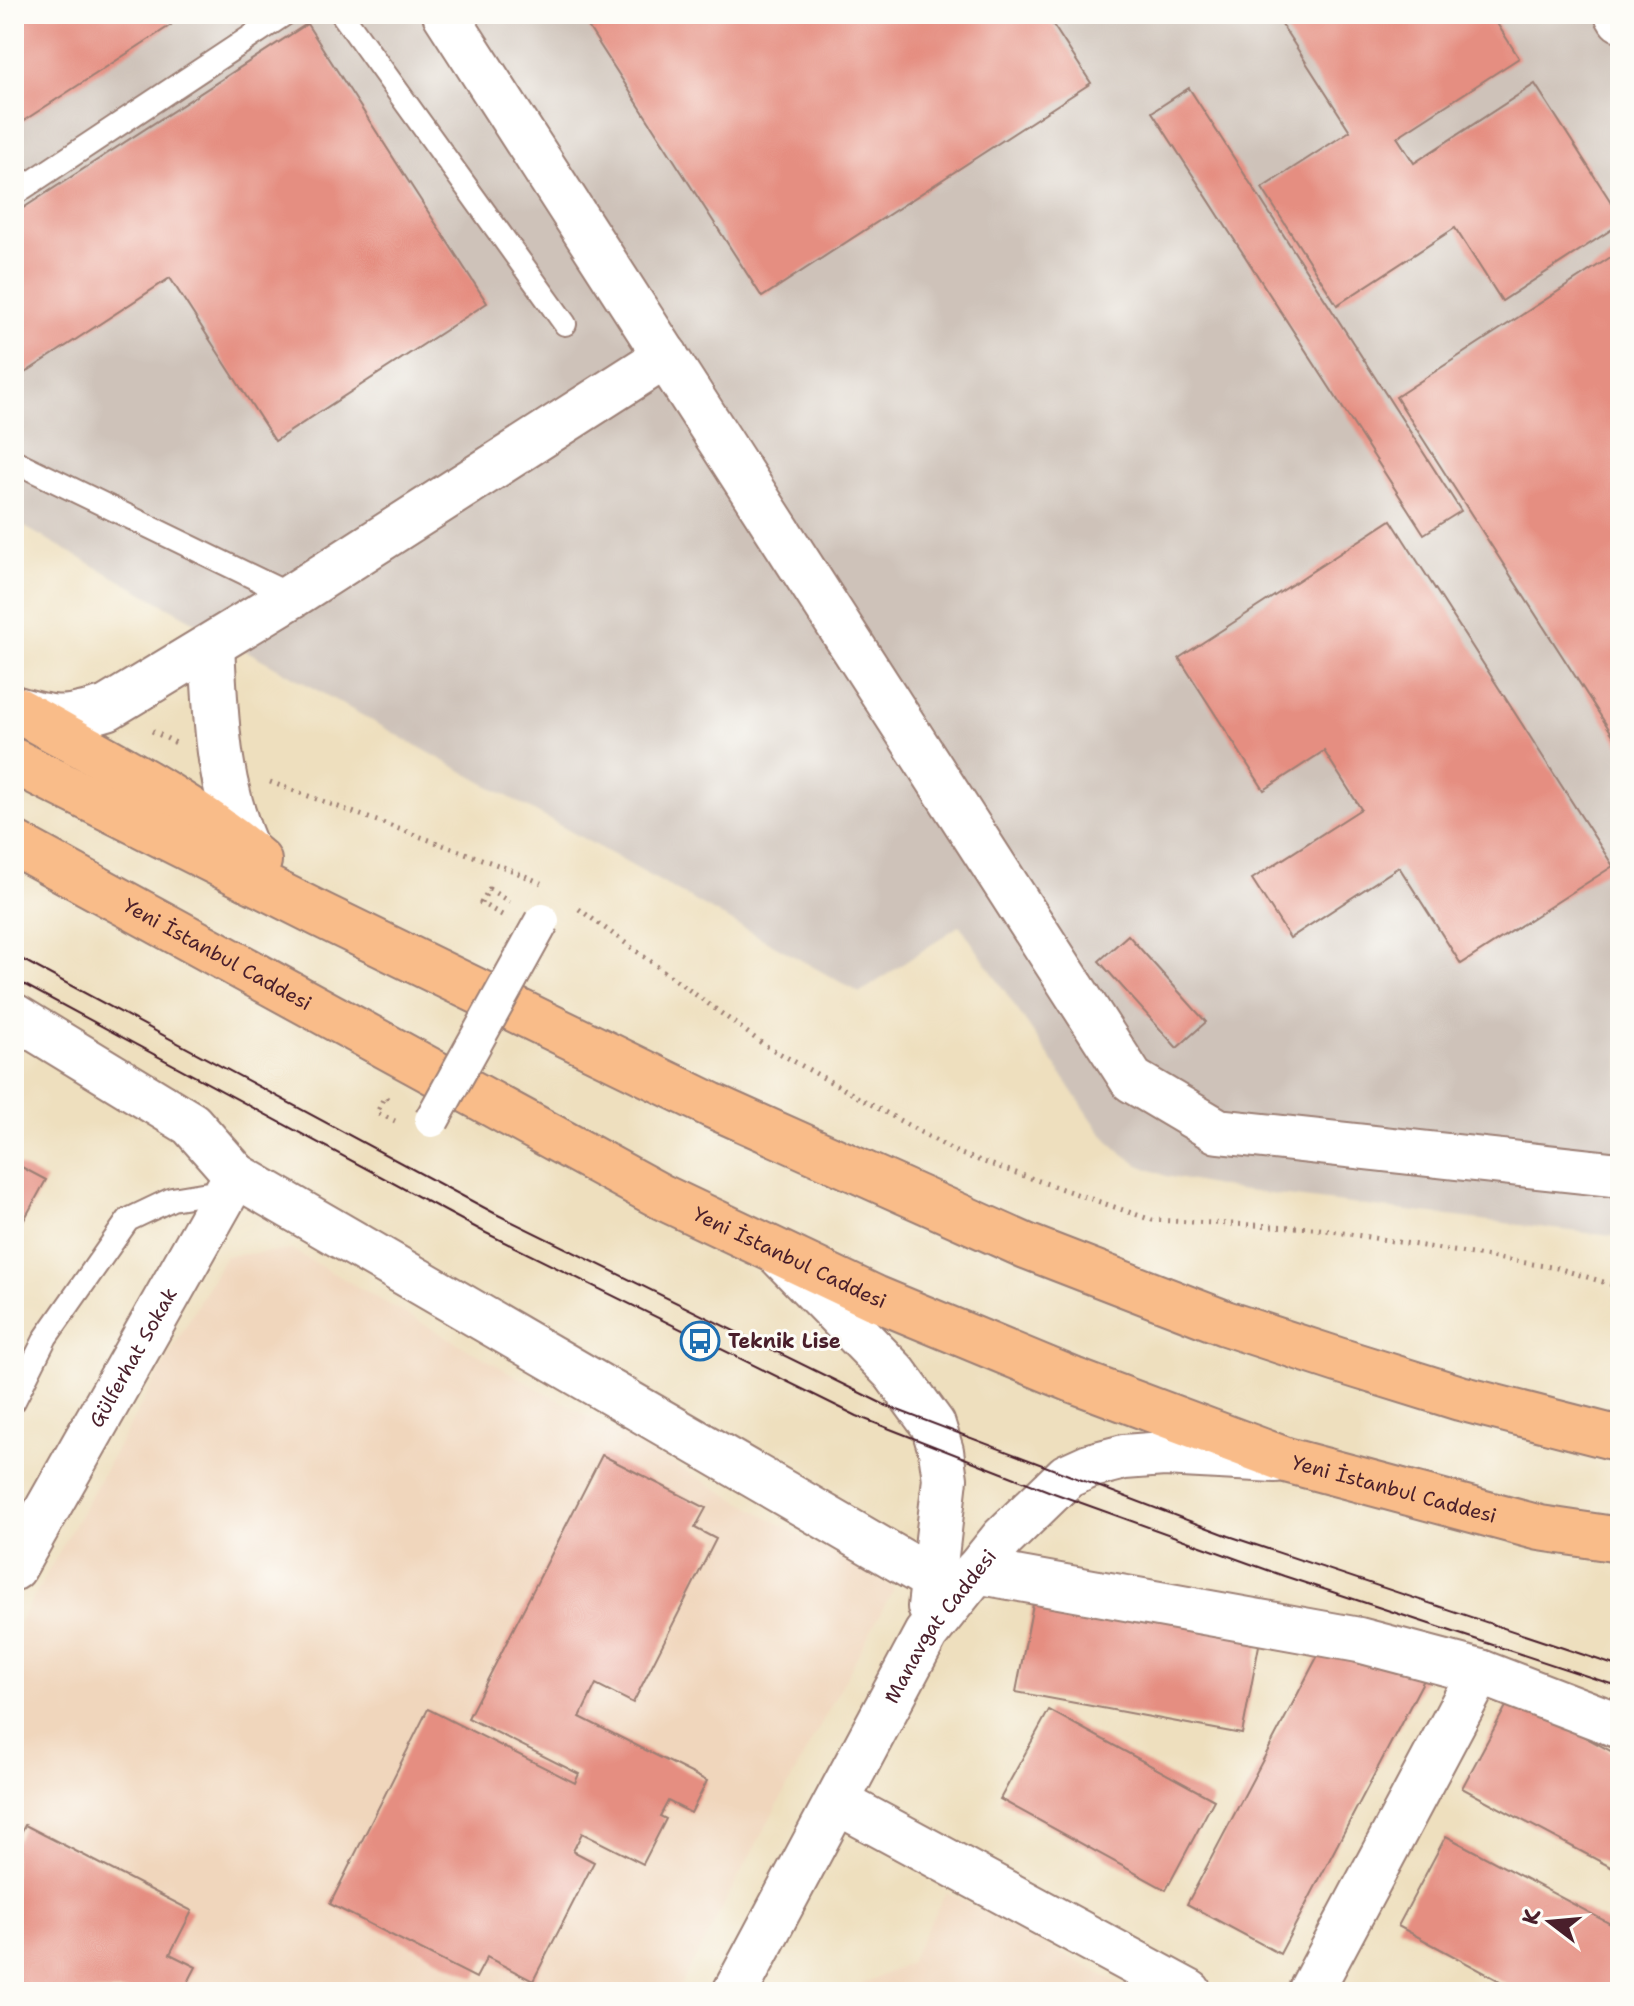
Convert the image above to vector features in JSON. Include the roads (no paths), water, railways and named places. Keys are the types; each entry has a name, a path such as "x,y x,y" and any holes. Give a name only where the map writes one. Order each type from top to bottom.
{"highway":[{"path":"15,708 138,777 247,851 321,915"},
{"path":"14,761 321,915 789,1142 1118,1284 1353,1365 1460,1398 1620,1439"},
{"name":"Yeni İstanbul Caddesi","path":"14,843 662,1197 780,1255 978,1343 1286,1460 1540,1528 1620,1540"},
{"path":"14,867 105,892"}],"street":[{"path":"445,14 1132,1080 1218,1131 1620,1175"},
{"path":"15,708 54,719 107,708 292,596 666,356"},
{"path":"212,646 221,765 232,818 247,851"},
{"path":"432,1120 542,921"},
{"path":"14,1016 191,1124 243,1186 955,1575 1359,1640 1480,1672 1620,1726"},
{"name":"Gülferhat Sokak","path":"14,1566 243,1186"},
{"path":"780,1255 895,1373 933,1425 941,1451 955,1575"},
{"name":"Manavgat Caddesi","path":"735,1992 955,1575 1003,1538 1067,1476 1089,1466 1124,1457 1164,1454 1286,1460"},
{"path":"1310,1992 1480,1672"},
{"path":"837,1802 1189,1992"}],"lane":[{"path":"14,194 285,14"},
{"path":"342,14 565,324"},
{"path":"14,461 292,596"},
{"path":"14,1401 46,1337 128,1220 172,1199 243,1186"}],"tram line":[{"path":"14,955 496,1214 887,1406 1229,1536 1620,1667"},
{"path":"14,979 486,1233 857,1416 1051,1492 1284,1576 1620,1687"}],"place":[{"name":"Teknik Lise","path":"700,1341"}]}
